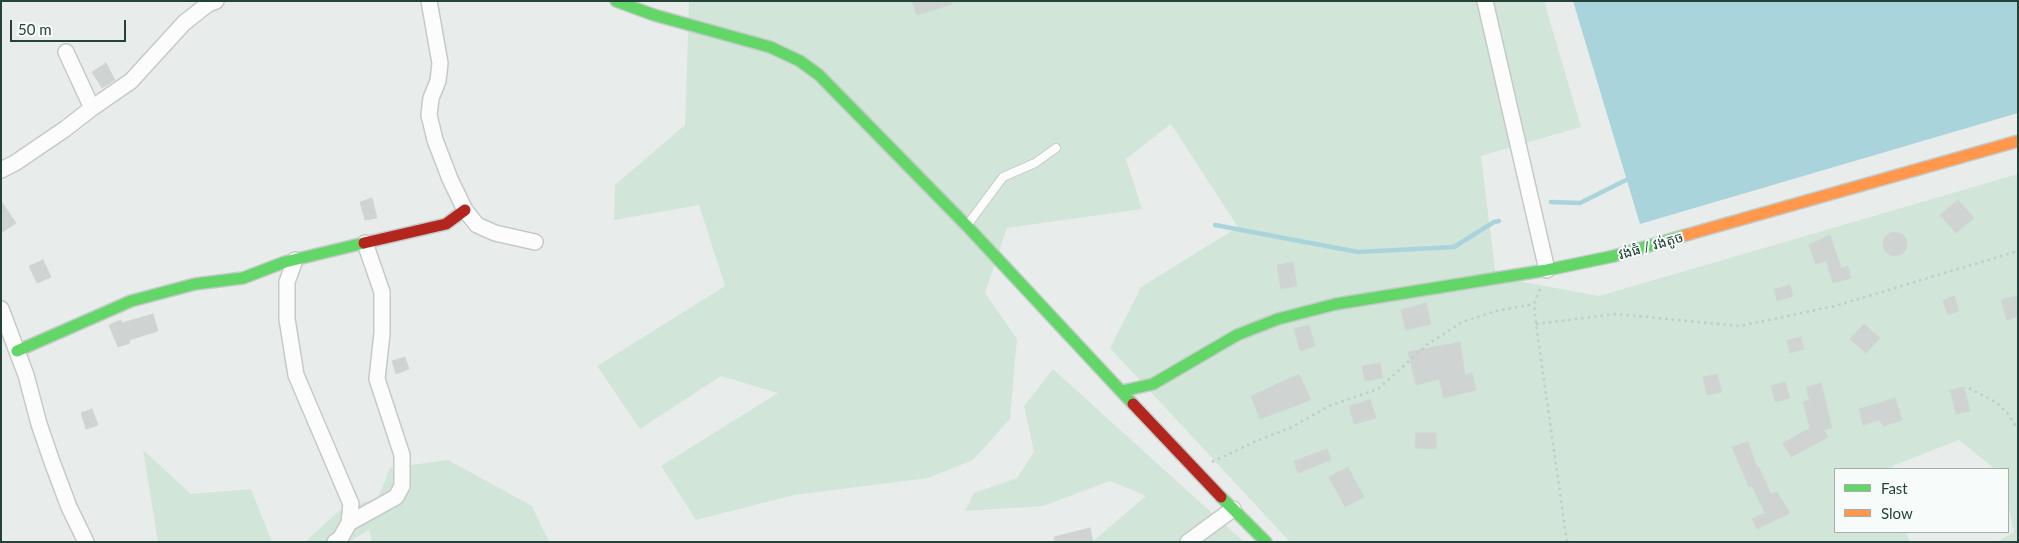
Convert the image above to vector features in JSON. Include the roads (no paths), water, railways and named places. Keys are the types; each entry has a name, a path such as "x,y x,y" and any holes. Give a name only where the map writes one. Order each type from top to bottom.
{"street":[{"path":"1,170 65,130 92,108 131,81 184,23 208,4 216,1"},
{"path":"429,1 440,63 438,81 431,98 429,115 435,140 465,210 477,224 495,232 535,242"},
{"path":"616,1 622,5 654,15 770,47 800,61 819,75 967,226 1195,471 1266,542"},
{"path":"1485,1 1547,270"},
{"path":"66,52 92,108"},
{"name":"វង់ធំ / វង់តូច","path":"1122,391 1153,384 1237,335 1278,319 1336,304 1547,270 1614,256 2018,141"},
{"path":"17,350 131,301 195,284 243,278 285,262 446,224 465,210"},
{"path":"349,523 396,496 402,486 402,455 377,379 382,333 382,292 365,243"},
{"path":"295,260 287,282 287,320 296,374 350,504 349,523 340,539 335,542"},
{"path":"1,309 17,350 51,459 69,507 86,542"},
{"path":"1188,542 1233,509"}],"lane":[{"path":"967,226 1002,177 1035,163 1056,148"}],"water":[{"path":"1573,1 2018,1 2018,113 1640,224"}],"waterway":[{"path":"1551,202 1580,203 1626,180"},
{"path":"1215,225 1358,252 1454,247 1494,222 1499,221"}]}
